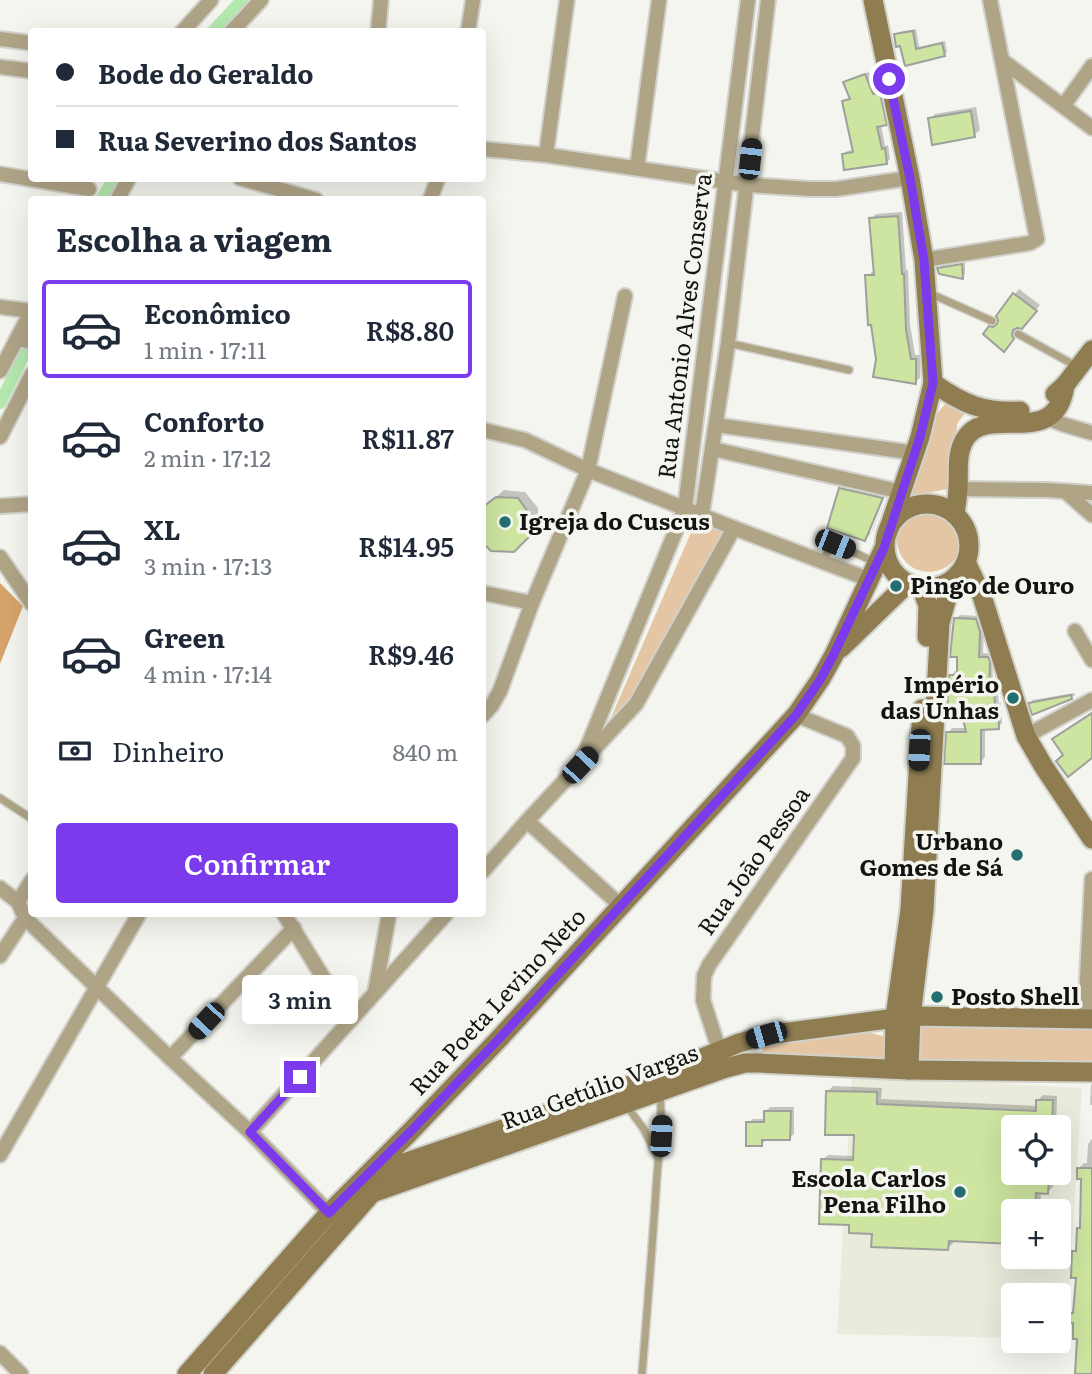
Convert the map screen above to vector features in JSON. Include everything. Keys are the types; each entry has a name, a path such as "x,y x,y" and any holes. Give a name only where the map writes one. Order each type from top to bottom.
{"main road":[{"path":"873,0 924,260 933,383 915,453 879,556"},
{"path":"933,383 967,404 1001,412 1030,410 1041,406 1065,386 1092,350"},
{"path":"955,514 960,452 971,431 992,424 1028,423 1046,418 1059,406 1065,386"},
{"path":"926,416 967,404"},
{"path":"879,556 894,521 916,506 930,504 955,514 964,525 968,538 969,550 946,601 940,623 928,720 917,910 903,1016 901,1070"},
{"path":"879,556 889,562 896,574 914,585 926,598 929,613 928,720"},
{"name":"Rua Poeta Levino Neto","path":"187,1374 336,1219 365,1176 497,1041 796,715 834,654 879,556"},
{"path":"914,585 935,587 947,582 962,568"},
{"path":"962,568 977,582 1026,736 1092,839"},
{"name":"Rua Poeta Levino Neto","path":"834,654 914,585"},
{"name":"Rua Getúlio Vargas","path":"365,1176 659,1084 723,1060 739,1043 766,1035 903,1016 1088,1019"},
{"name":"Rua Getúlio Vargas","path":"723,1060 901,1070 1092,1072"},
{"name":"Rua Getúlio Vargas","path":"213,1374 336,1219 372,1193 573,1124 623,1096"}],"street":[{"path":"186,28 211,0"},
{"path":"235,28 261,0"},
{"path":"378,28 381,0"},
{"path":"469,28 473,0"},
{"path":"546,156 567,0"},
{"path":"637,168 659,0"},
{"name":"Rua Antonio Alves Conserva","path":"580,765 685,508 748,0"},
{"path":"702,514 728,343 768,0"},
{"path":"924,260 1030,243 1037,239 990,0"},
{"path":"0,39 28,42"},
{"path":"1003,61 1092,128"},
{"path":"1064,105 1092,66"},
{"path":"0,67 28,70"},
{"path":"486,149 747,185 836,189 910,178"},
{"path":"0,174 28,179"},
{"path":"47,182 89,189"},
{"path":"254,182 302,196"},
{"path":"486,712 500,691 532,603 588,470 625,296"},
{"path":"0,307 28,311"},
{"path":"0,371 23,341 28,322"},
{"path":"0,437 28,382"},
{"path":"1046,418 1092,433"},
{"path":"716,425 915,453"},
{"path":"486,431 525,440 588,470 822,562 879,556"},
{"path":"713,449 902,492"},
{"path":"958,489 1092,493"},
{"path":"1066,492 1092,515"},
{"path":"0,506 28,504"},
{"path":"486,868 636,704 734,528"},
{"path":"0,556 28,598"},
{"path":"486,594 532,603"},
{"path":"1075,631 1092,660"},
{"path":"1026,736 1092,700"},
{"name":"Rua João Pessoa","path":"723,1060 703,1000 704,976 853,758 853,746 847,736 796,715"},
{"path":"527,821 620,905"},
{"path":"1088,1019 1092,879"},
{"path":"18,902 28,886"},
{"path":"0,888 18,902 25,918 250,1132 336,1219"},
{"path":"0,1155 137,917"},
{"path":"375,994 388,917"},
{"path":"250,1132 443,917"},
{"path":"0,956 25,918"},
{"path":"170,1058 295,921 350,1021"},
{"path":"0,1353 21,1374"}],"lane":[{"path":"926,292 992,321"},
{"path":"1018,334 1079,367"},
{"path":"728,343 849,370"},
{"path":"822,562 835,544 879,556"},
{"path":"0,797 28,816"},
{"path":"642,1374 662,1117 659,1084"},
{"path":"623,1096 658,1158"}],"shaded area":[{"path":"957,402 978,406 965,413 957,424 953,488 906,497 932,420 945,404"},
{"path":"923,508 935,508 952,517 959,528 959,552 952,563 935,572 923,572 911,567 902,558 897,546 897,534 902,522 911,513"},
{"path":"696,521 724,530 631,701 610,720"},
{"path":"0,583 23,606 0,664"},
{"path":"919,1019 1092,1027 1092,1066 917,1059"},
{"path":"871,1033 883,1036 890,1043 888,1054 881,1061 767,1057 762,1051 766,1043 775,1041"},
{"name":"Escola Carlos Pena Filho","path":"852,1075 1082,1088 1071,1261 1071,1199 1001,1199 1001,1269 1071,1269 1070,1283 1001,1283 1001,1338 837,1334"}],"building":[{"path":"913,31 916,49 942,43 945,56 905,66 900,46 896,47 894,34"},
{"path":"865,74 873,94 880,93 887,125 877,127 882,149 885,148 887,164 844,170 842,154 853,152 842,101 850,99 843,82"},
{"path":"971,111 975,137 932,145 928,118"},
{"path":"898,216 906,330 911,359 916,359 916,384 873,377 876,359 871,325 868,325 865,275 874,275 869,218"},
{"path":"962,264 963,279 939,274 937,268"},
{"path":"1013,293 1037,311 1022,329 1013,330 1014,339 1004,352 983,334 989,326 997,324 996,316"},
{"path":"839,488 883,498 865,541 827,528"},
{"path":"496,497 518,498 531,516 531,535 514,552 491,551 486,546 486,505"},
{"path":"954,618 976,619 980,632 979,657 988,657 990,661 989,692 994,691 999,729 981,730 981,764 944,764 946,732 966,732 961,711 947,711 949,675 957,675 957,657 950,657"},
{"path":"1071,695 1072,699 1032,715 1028,703"},
{"path":"1092,713 1092,758 1068,777 1056,761 1063,755 1052,739"},
{"path":"826,1091 877,1092 877,1104 1036,1111 1036,1100 1053,1100 1052,1115 1001,1115 1001,1185 1048,1185 1048,1194 1036,1193 1036,1199 1001,1199 1001,1243 949,1241 948,1250 871,1247 872,1234 849,1233 849,1225 819,1224 821,1159 853,1160 854,1135 825,1135"},
{"path":"764,1111 791,1111 790,1140 762,1140 762,1146 746,1146 746,1122 764,1122"},
{"path":"1077,1168 1092,1168 1092,1374 1075,1374 1077,1339 1073,1339 1071,1323 1076,1278 1071,1278 1072,1251 1076,1251 1077,1228 1080,1228 1081,1179 1077,1179"}],"waterway":[{"path":"216,28 242,0"},
{"path":"103,196 112,182"},
{"path":"0,403 26,351"}],"place":[{"name":"Igreja do Cuscus","path":"505,522"},
{"name":"Pingo de Ouro","path":"896,586"},
{"name":"Império das Unhas","path":"1013,698"},
{"name":"Urbano Gomes de Sá","path":"1017,855"},
{"name":"Posto Shell","path":"937,997"},
{"name":"Escola Carlos Pena Filho","path":"960,1192"}],"route":[{"path":"300,1077 250,1132 329,1213 497,1041 796,715 820,680 884,548 920,437 933,383 924,260 889,79"}]}
